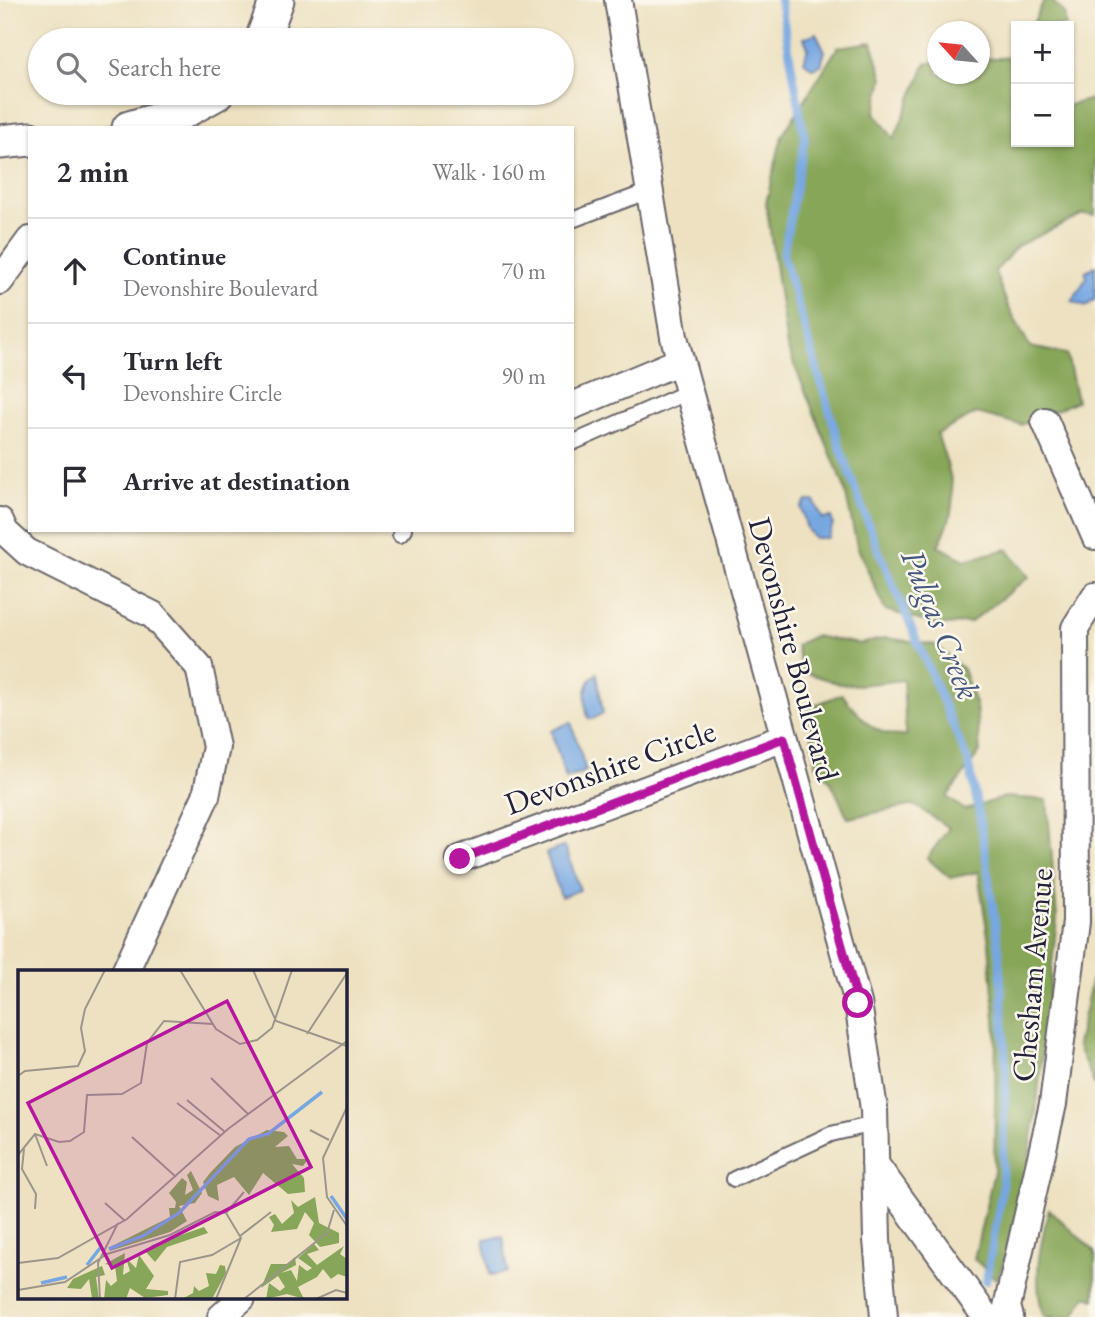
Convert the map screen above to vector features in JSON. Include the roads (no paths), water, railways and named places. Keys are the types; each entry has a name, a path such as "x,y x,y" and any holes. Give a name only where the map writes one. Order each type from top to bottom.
{"street":[{"path":"266,28 277,0"},
{"name":"Devonshire Boulevard","path":"618,0 680,360 858,1003 874,1124 877,1240 884,1317"},
{"path":"136,126 181,113 195,105"},
{"path":"0,142 28,139"},
{"path":"0,281 28,243"},
{"path":"574,405 680,360"},
{"path":"1045,421 1095,536"},
{"path":"0,521 5,532 27,552 153,615 199,667 216,747 206,796 126,970"},
{"name":"Chesham Avenue","path":"1010,1317 1007,1307 1053,1104 1076,922 1075,628 1095,596"},
{"name":"Devonshire Circle","path":"460,859 784,738"},
{"path":"875,1164 986,1317"},
{"path":"221,1317 240,1300"}],"lane":[{"path":"574,219 649,191"},
{"path":"574,442 688,392"},
{"path":"734,1180 831,1134 874,1124"}],"water":[{"path":"816,33 825,51 821,65 812,68 804,61 808,48 804,38"},
{"path":"1095,266 1095,299 1086,306 1072,301 1087,277 1085,272"},
{"path":"806,501 814,501 823,519 831,517 833,525 828,538 814,538 807,529 801,508"},
{"path":"597,673 603,713 593,719 588,718 586,694 592,677"},
{"path":"571,722 586,771 566,779 551,731"},
{"path":"565,846 580,890 561,897 546,853"},
{"path":"503,1236 508,1272 490,1275 484,1239"}],"waterway":[{"name":"Pulgas Creek","path":"780,0 805,139 783,255 841,450 875,542 968,761 980,818 999,949 1006,1067 1002,1189 986,1281"}]}
